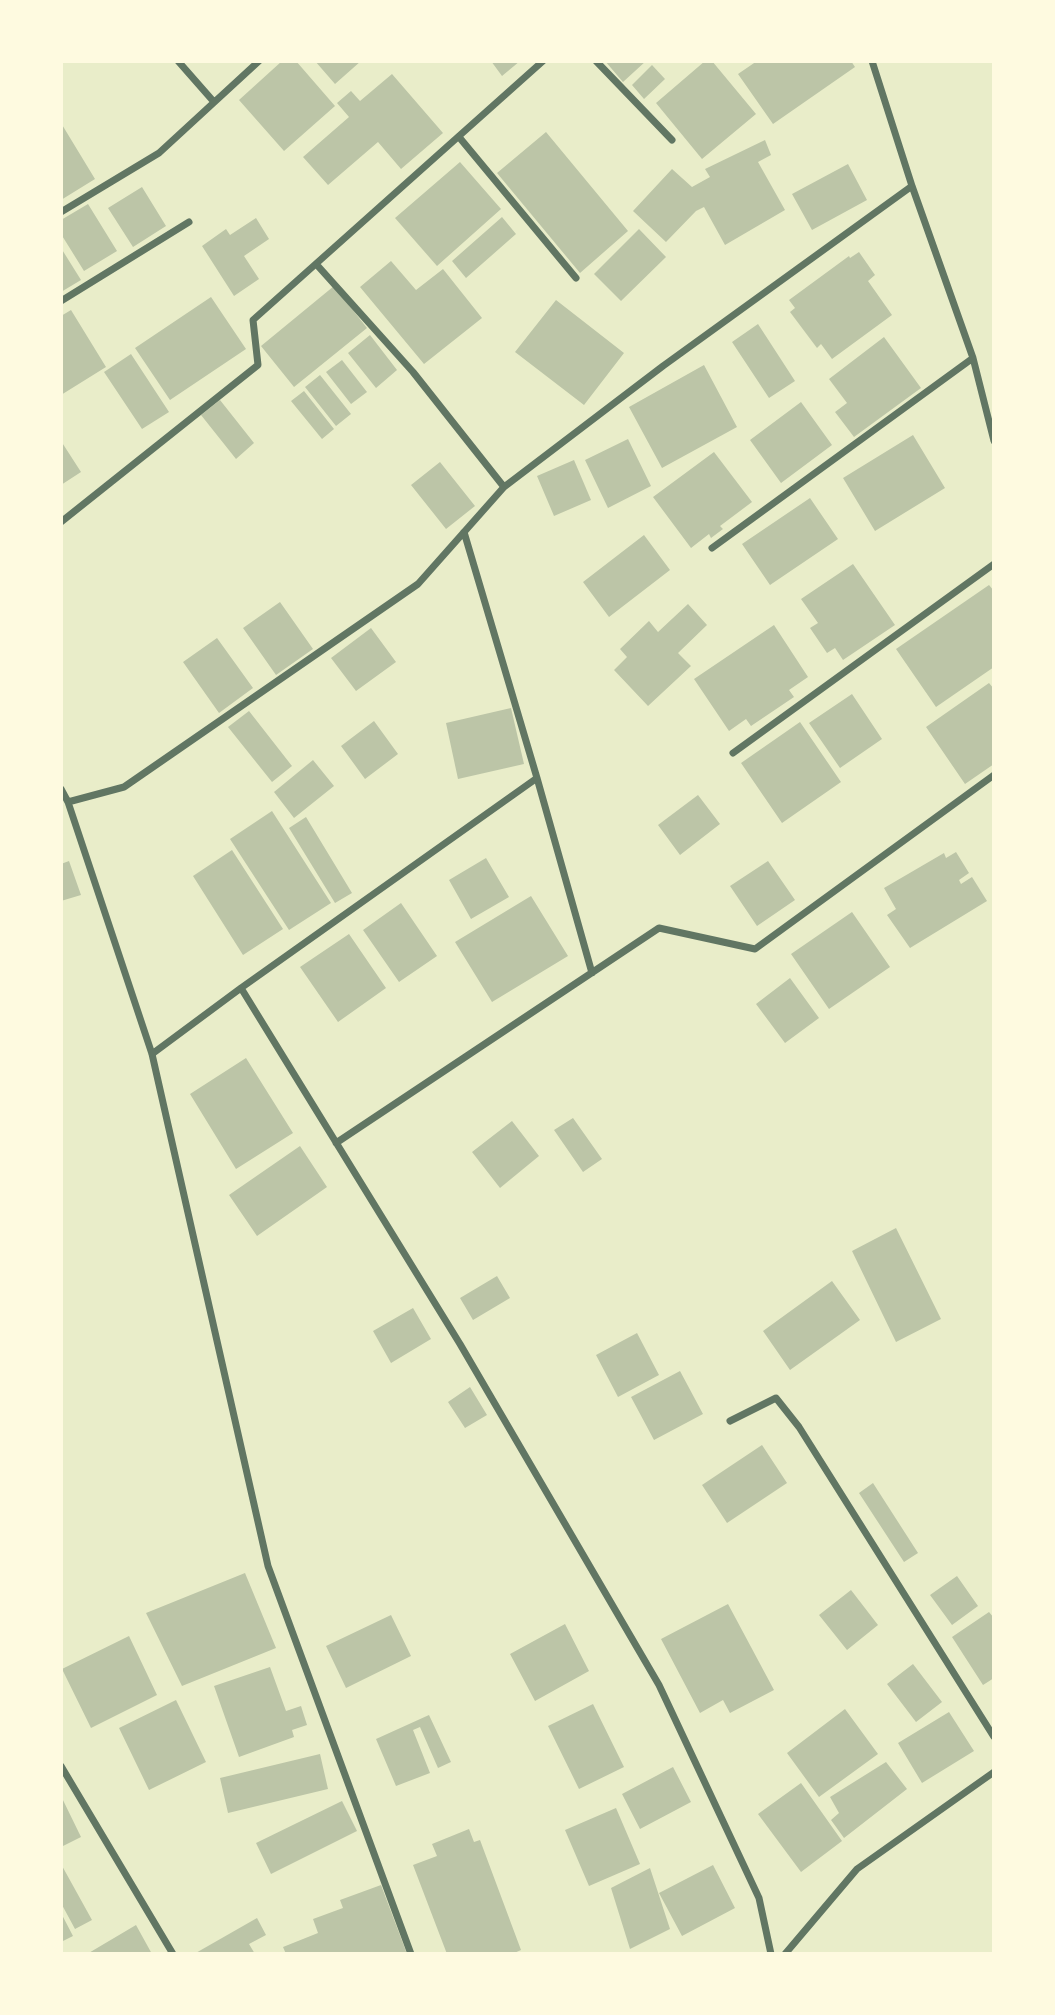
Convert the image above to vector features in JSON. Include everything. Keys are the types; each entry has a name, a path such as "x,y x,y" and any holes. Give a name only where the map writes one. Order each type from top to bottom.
{"street":[{"path":"178,61 214,102"},
{"path":"61,212 159,153 259,61"},
{"path":"61,522 258,365 253,320 543,61"},
{"path":"596,61 672,140"},
{"path":"872,61 912,186 974,358 994,441"},
{"path":"459,137 576,278"},
{"path":"68,802 124,787 418,584 504,487 663,366 912,186"},
{"path":"61,301 189,222"},
{"path":"317,265 413,372 504,487"},
{"path":"712,548 974,358"},
{"path":"464,532 592,973"},
{"path":"733,753 994,564"},
{"path":"336,1143 659,928 755,949 994,775"},
{"path":"152,1054 537,778"},
{"path":"61,789 68,802 152,1054 268,1566 411,1954"},
{"path":"241,988 460,1344 659,1685 759,1898 771,1954"},
{"path":"730,1421 776,1398 799,1427 994,1737"},
{"path":"61,1766 173,1954"},
{"path":"785,1954 857,1869 994,1772"}],"building":[{"path":"282,61 296,61 335,106 284,151 239,100"},
{"path":"315,61 361,61 335,84"},
{"path":"491,61 520,61 502,76"},
{"path":"605,61 646,61 623,82"},
{"path":"705,61 712,61 756,114 702,159 656,103"},
{"path":"757,61 851,61 855,67 773,124 738,74"},
{"path":"652,65 665,79 644,99 632,85"},
{"path":"392,74 443,133 401,169 378,142 328,185 303,157 349,117 337,103 351,91 360,101"},
{"path":"61,123 95,179 61,200"},
{"path":"546,132 628,231 580,273 497,173"},
{"path":"765,140 771,155 758,162 785,210 725,245 704,207 696,211 666,242 633,211 672,169 692,187 710,177 705,169"},
{"path":"460,162 501,209 437,266 395,218"},
{"path":"848,164 867,200 812,230 792,194"},
{"path":"142,187 166,226 133,247 108,208"},
{"path":"88,204 117,251 84,271 61,234 61,220"},
{"path":"502,217 516,234 466,278 452,261"},
{"path":"256,218 269,239 244,256 259,279 234,296 202,246 226,229 230,235"},
{"path":"639,229 666,257 621,301 594,274"},
{"path":"61,248 81,280 61,292"},
{"path":"859,252 875,275 868,281 892,315 832,359 821,344 817,348 790,312 795,308 789,300 849,256 850,258"},
{"path":"391,261 416,290 443,269 482,318 424,364 360,287"},
{"path":"334,286 367,328 294,387 261,346"},
{"path":"211,297 246,349 170,400 135,348"},
{"path":"556,300 624,353 584,405 515,352"},
{"path":"71,310 106,367 61,395 61,316"},
{"path":"758,324 795,381 769,398 732,342"},
{"path":"370,335 397,370 376,388 348,353"},
{"path":"884,337 921,388 854,437 835,412 847,403 829,379"},
{"path":"131,354 169,412 142,429 104,372"},
{"path":"342,360 367,392 351,404 326,372"},
{"path":"704,365 737,427 662,468 629,407"},
{"path":"320,375 351,414 336,426 305,387"},
{"path":"304,391 334,429 322,439 291,401"},
{"path":"220,400 254,443 236,459 201,415"},
{"path":"801,402 832,445 781,483 750,440"},
{"path":"913,435 945,488 875,531 843,478"},
{"path":"628,439 651,486 608,508 585,460"},
{"path":"61,441 81,472 61,485"},
{"path":"714,452 752,502 720,526 723,529 711,538 709,534 691,548 653,497"},
{"path":"574,460 591,500 554,516 537,476"},
{"path":"440,462 475,506 446,529 411,485"},
{"path":"810,498 838,539 770,585 742,544"},
{"path":"644,535 670,570 609,617 583,582"},
{"path":"853,564 895,625 843,660 835,648 827,653 810,628 818,623 801,599"},
{"path":"989,585 994,591 994,667 936,707 896,649"},
{"path":"280,602 313,649 276,675 243,628"},
{"path":"688,604 707,625 678,653 691,666 648,706 614,670 627,657 620,649 649,621 658,632"},
{"path":"774,625 808,677 789,690 794,697 751,726 746,719 729,731 694,679"},
{"path":"371,628 396,662 356,691 331,658"},
{"path":"217,638 253,688 219,713 183,662"},
{"path":"989,683 994,689 994,764 965,784 926,727"},
{"path":"852,694 882,739 840,768 809,723"},
{"path":"511,708 524,764 458,779 446,723"},
{"path":"249,711 292,766 272,782 228,727"},
{"path":"374,721 398,754 365,779 341,746"},
{"path":"800,722 841,782 782,823 741,763"},
{"path":"313,760 334,786 294,818 274,792"},
{"path":"698,795 720,824 680,855 658,825"},
{"path":"272,811 331,903 289,930 230,839"},
{"path":"306,817 352,893 335,903 289,828"},
{"path":"232,850 283,929 243,955 193,876"},
{"path":"956,852 969,873 959,880 961,884 972,877 987,901 910,948 887,915 896,909 884,888 944,853 946,858"},
{"path":"486,858 509,897 471,919 449,880"},
{"path":"69,861 81,895 61,901 61,864"},
{"path":"768,861 795,900 757,926 730,886"},
{"path":"531,896 568,956 492,1002 455,942"},
{"path":"401,903 437,956 399,982 363,930"},
{"path":"852,912 890,967 829,1009 791,954"},
{"path":"349,934 386,988 338,1022 300,967"},
{"path":"790,978 819,1018 785,1043 756,1004"},
{"path":"246,1058 293,1133 236,1169 190,1094"},
{"path":"573,1118 602,1159 583,1172 554,1130"},
{"path":"512,1121 539,1156 500,1188 472,1152"},
{"path":"300,1146 327,1187 257,1236 229,1195"},
{"path":"896,1228 941,1319 896,1342 852,1251"},
{"path":"497,1276 510,1298 473,1320 460,1298"},
{"path":"832,1281 860,1320 790,1370 763,1331"},
{"path":"413,1308 431,1339 391,1363 373,1331"},
{"path":"637,1333 659,1375 618,1397 596,1355"},
{"path":"680,1371 703,1414 654,1440 631,1397"},
{"path":"470,1387 487,1415 465,1428 448,1402"},
{"path":"762,1445 787,1483 727,1523 702,1485"},
{"path":"873,1483 918,1553 904,1562 859,1493"},
{"path":"245,1573 276,1648 182,1686 146,1613"},
{"path":"957,1576 978,1606 952,1625 930,1595"},
{"path":"851,1590 878,1625 847,1650 819,1615"},
{"path":"728,1604 774,1690 730,1713 723,1700 700,1713 661,1639"},
{"path":"989,1612 994,1618 994,1678 983,1685 952,1637"},
{"path":"391,1615 411,1656 346,1688 326,1646"},
{"path":"565,1624 589,1671 535,1701 510,1654"},
{"path":"129,1636 157,1695 91,1728 62,1669"},
{"path":"913,1664 942,1702 916,1722 887,1684"},
{"path":"270,1667 286,1711 301,1706 307,1725 292,1730 294,1737 239,1757 214,1686"},
{"path":"176,1700 206,1762 149,1790 119,1728"},
{"path":"593,1704 624,1767 579,1789 548,1726"},
{"path":"845,1709 878,1754 819,1797 787,1753"},
{"path":"949,1712 974,1751 922,1783 898,1743"},
{"path":"429,1715 451,1762 438,1768 420,1727 413,1730 430,1773 396,1786 376,1739"},
{"path":"320,1754 328,1789 228,1813 220,1778"},
{"path":"886,1762 907,1789 844,1838 831,1820 839,1813 830,1797"},
{"path":"673,1767 691,1802 640,1829 622,1794"},
{"path":"801,1783 842,1841 801,1872 758,1814"},
{"path":"61,1796 81,1837 61,1847"},
{"path":"342,1801 357,1831 271,1874 256,1843"},
{"path":"616,1808 640,1864 589,1886 565,1830"},
{"path":"469,1829 474,1842 480,1840 521,1950 512,1954 447,1954 413,1865 437,1856 432,1844"},
{"path":"61,1864 92,1920 75,1929 61,1903"},
{"path":"713,1865 735,1908 682,1936 659,1893"},
{"path":"650,1868 670,1929 630,1949 611,1888"},
{"path":"381,1885 407,1954 286,1954 283,1947 318,1933 313,1919 343,1908 340,1900"},
{"path":"61,1913 73,1936 61,1942"},
{"path":"257,1918 266,1935 249,1944 255,1954 194,1954"},
{"path":"136,1925 152,1954 87,1954"}]}
